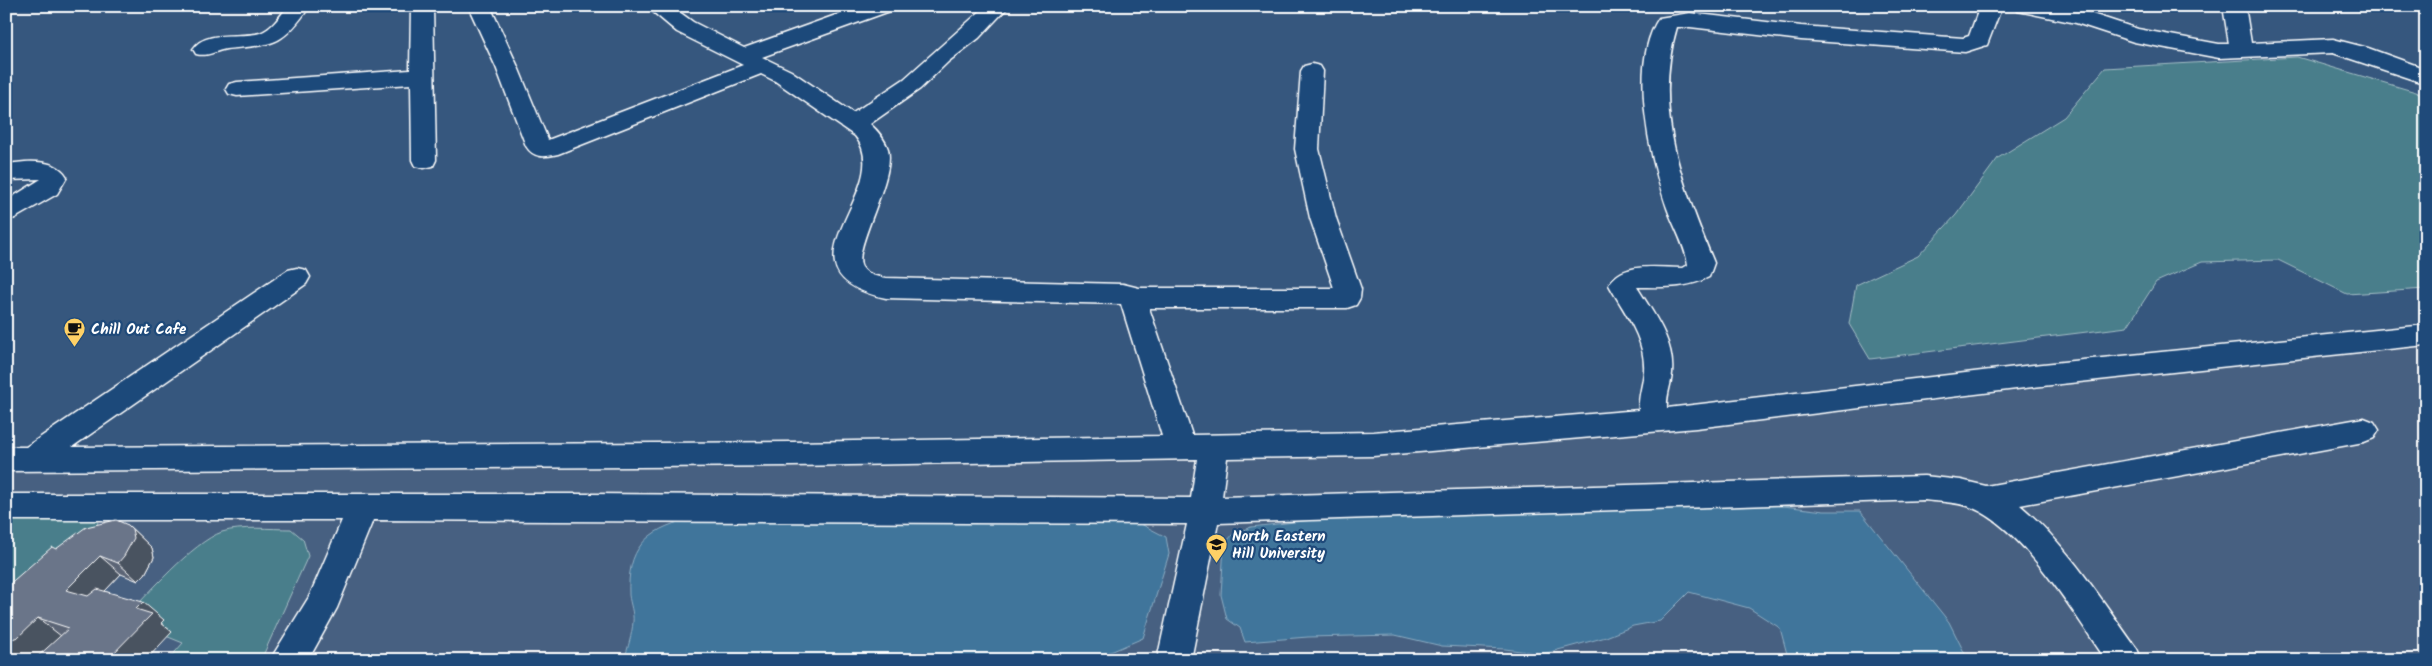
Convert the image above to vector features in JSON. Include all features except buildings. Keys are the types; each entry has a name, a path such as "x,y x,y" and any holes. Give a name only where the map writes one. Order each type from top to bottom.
{"street":[{"path":"204,49 219,42 268,38 276,34 300,6"},
{"path":"422,6 424,160"},
{"path":"479,6 508,67 538,146 542,149 549,148 882,6"},
{"path":"657,6 685,27 755,60 813,95 854,124 871,140 877,159 846,256 847,266 854,277 866,284 886,288 1026,290 1123,294 1133,298 1347,298 1348,289 1324,218 1307,149 1312,71"},
{"path":"854,124 912,84 940,56 971,33 998,6"},
{"path":"1654,420 1652,397 1658,373 1657,352 1651,334 1622,285 1626,280 1633,278 1687,277 1700,270 1701,263 1677,203 1655,109 1656,65 1667,23 1690,20 1830,36 1966,45 1980,40 1991,6"},
{"path":"2026,6 2081,18 2144,38 2204,49 2241,51 2333,46 2360,53 2426,78"},
{"path":"2234,6 2241,51"},
{"path":"237,90 422,76"},
{"path":"6,172 38,170 50,173 55,177 48,188 6,212"},
{"path":"19,459 296,277"},
{"path":"1133,298 1182,448"},
{"path":"19,459 792,454 1373,444 1654,420 1836,401 2033,376 2426,335"},
{"path":"1985,499 2364,430"},
{"path":"1174,660 1205,512 1213,448"},
{"path":"6,507 589,507 1205,512 1924,488 1956,490 1985,499 2029,531 2125,660"},
{"path":"287,660 296,650 315,618 363,508"}],"shaded area":[{"name":"North Eastern Hill University","path":"2426,341 2426,660 6,660 6,465 1418,451 1879,408"},
{"path":"1767,504 1824,511 1860,511 1949,622 1968,660 1797,660 1787,654 1780,628 1749,608 1689,592 1660,621 1633,626 1606,637 1543,654 1505,649 1442,646 1395,635 1308,637 1245,642 1240,628 1227,619 1221,595 1224,545 1233,534 1251,527 1329,518"},
{"path":"689,519 1137,522 1166,537 1169,554 1143,638 1113,651 1080,660 624,660 632,631 633,622 629,579 631,565 636,554 650,536 661,529"}],"green space":[{"path":"2297,57 2426,95 2426,289 2347,294 2278,260 2202,262 2156,282 2127,327 1870,359 1849,324 1856,285 1918,256 1956,215 1998,158 2064,117 2105,68"},
{"path":"6,514 80,514 98,520 97,530 6,616"},
{"path":"238,529 291,529 303,539 308,556 261,660 168,660 183,643 124,619 170,571 210,538 222,532"}],"place":[{"name":"Chill Out Cafe","path":"75,348"},
{"name":"North Eastern Hill University","path":"1216,564"}]}
